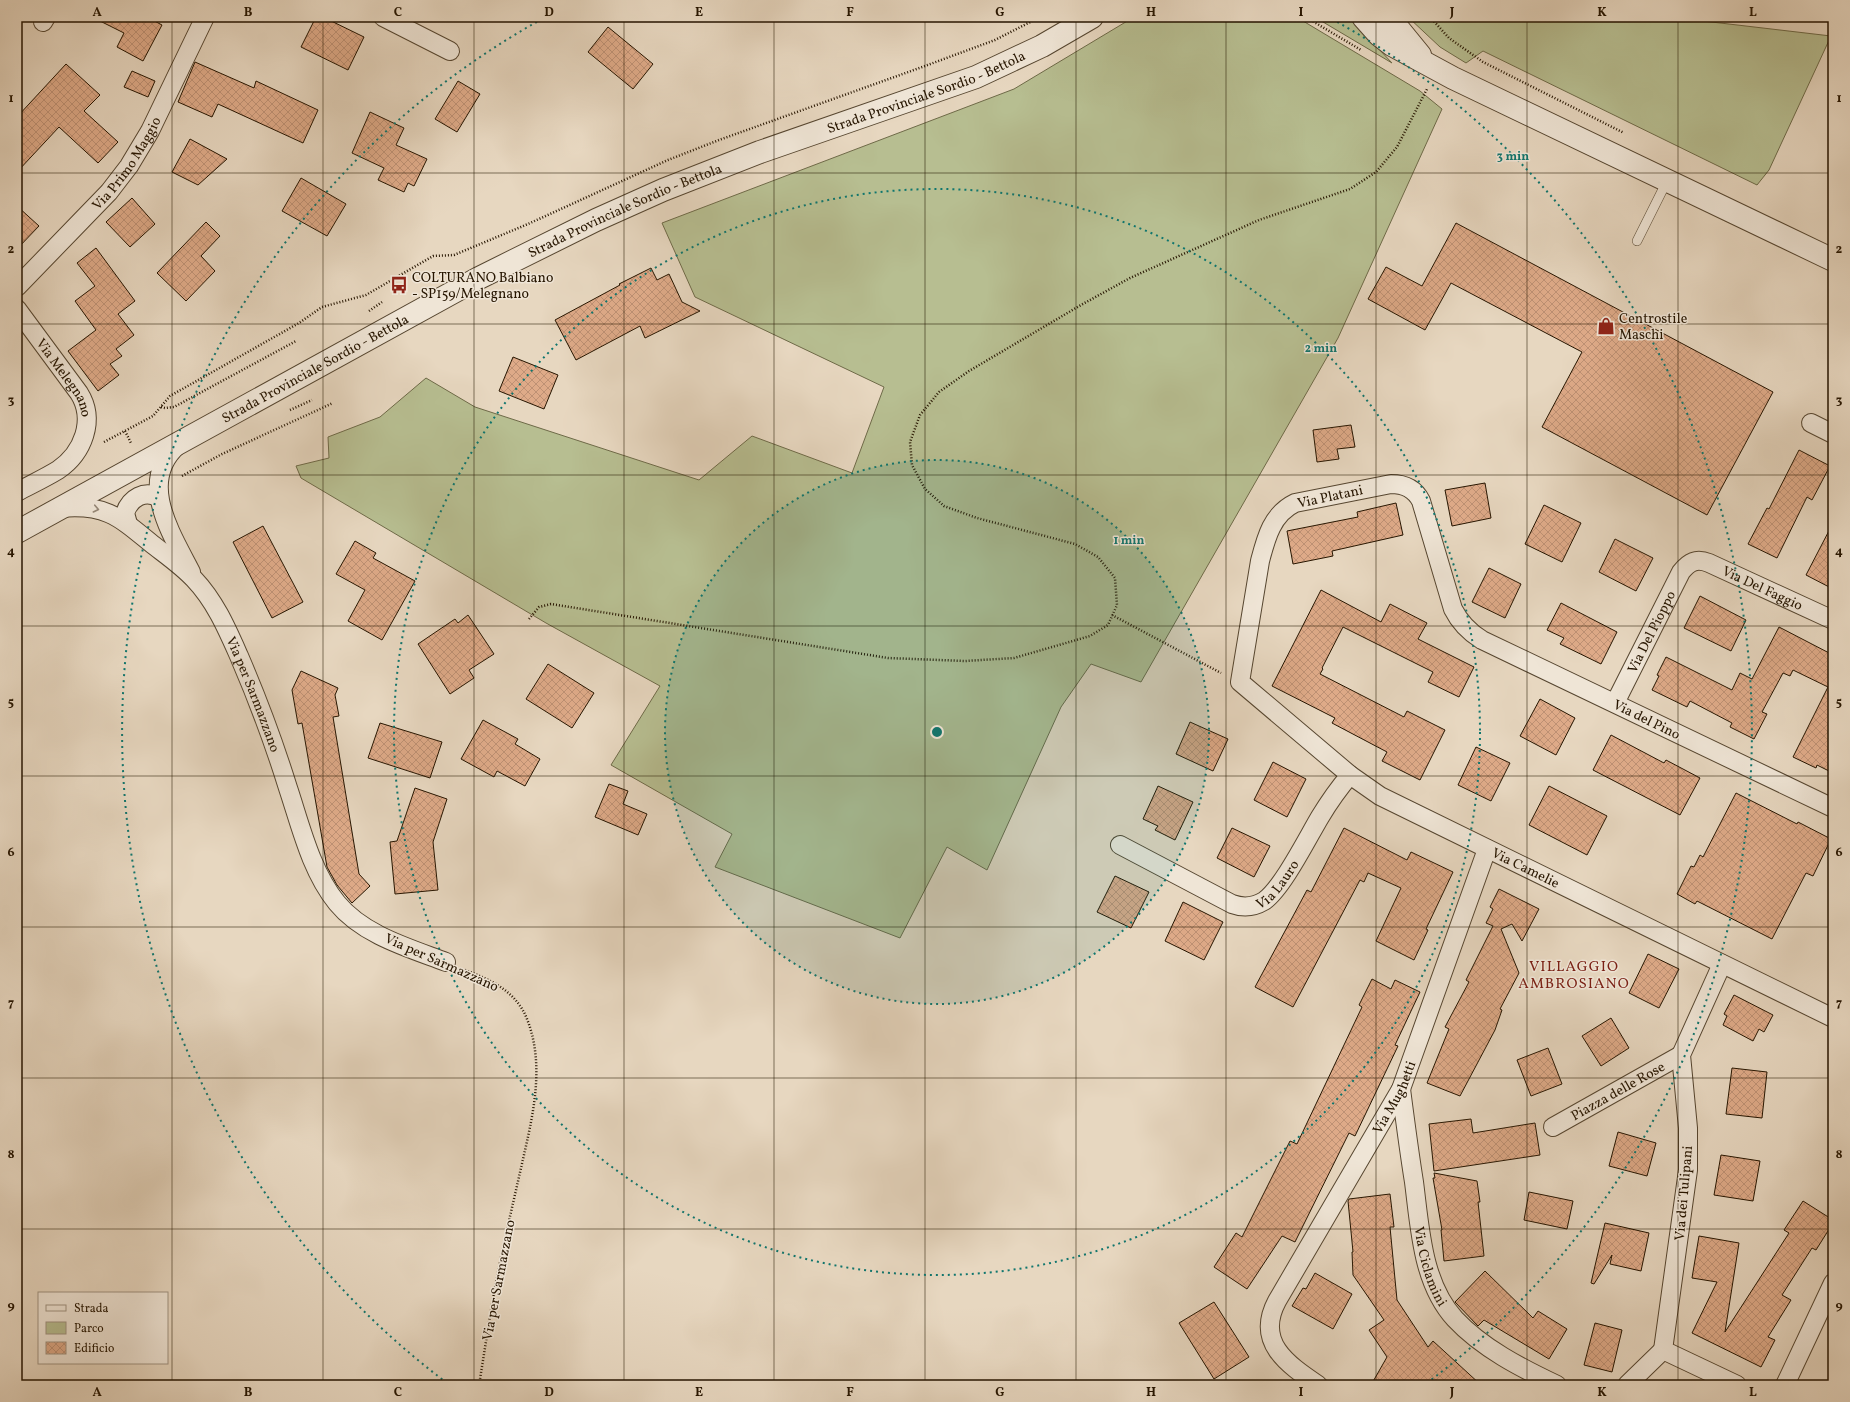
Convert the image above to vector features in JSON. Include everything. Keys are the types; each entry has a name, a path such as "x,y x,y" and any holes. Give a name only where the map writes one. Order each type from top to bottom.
{"street":[{"name":"Via Primo Maggio","path":"17,287 109,192 129,166 150,131 205,17"},
{"path":"383,17 450,50"},
{"path":"1363,17 1379,35 1392,45 1434,68 1666,181 1833,260"},
{"path":"1389,17 1415,50 1434,68"},
{"name":"Strada Provinciale Sordio - Bettola","path":"17,532 479,278 612,212 663,190 760,152 976,77 1042,46 1087,19"},
{"name":"Via Melegnano","path":"17,309 79,393 85,406 87,420 80,446 70,459 57,470 17,492"},
{"path":"1811,423 1833,434"},
{"path":"179,444 171,451 159,474 162,507 169,530 194,578"},
{"name":"Via Platani","path":"1240,682 1260,561 1265,542 1276,518 1285,509 1295,503 1391,484 1403,485 1415,492 1421,501 1451,602 1463,625"},
{"path":"145,494 151,494 162,507 159,532 148,536 134,529 125,514 134,500 145,494"},
{"path":"60,508 76,507 99,510 116,516 194,578"},
{"name":"Via Del Faggio","path":"1691,562 1698,560 1709,563 1833,620"},
{"name":"Via Del Pioppo","path":"1615,704 1681,572 1691,562"},
{"name":"Via per Sarmazzano","path":"194,578 218,612 259,702 275,745 304,835 327,888 341,908 364,926 392,941 446,962"},
{"name":"Via del Pino","path":"1463,625 1482,640 1833,808"},
{"name":"Via Camelie","path":"1240,682 1350,775 1380,796 1833,1018"},
{"name":"Via Lauro","path":"1120,845 1232,904 1243,906 1257,904 1269,897 1277,887 1326,807 1350,775"},
{"name":"Via Mughetti","path":"1318,1385 1299,1371 1279,1352 1274,1344 1269,1330 1271,1315 1277,1301 1401,1089 1487,849"},
{"name":"Via dei Tulipani","path":"1664,1350 1688,1170 1688,1128 1681,1055 1722,964"},
{"name":"Piazza delle Rose","path":"1553,1127 1681,1055"},
{"name":"Via Ciclamini","path":"1401,1089 1421,1233 1430,1272 1437,1292 1455,1319 1473,1335 1507,1358 1557,1385"},
{"path":"1785,1385 1833,1283"},
{"path":"1627,1385 1664,1350 1736,1385"}],"lane":[{"path":"1637,241 1666,181"}],"path":[{"path":"1309,17 1314,22 1362,51"},
{"path":"1430,17 1449,38 1483,62 1629,135"},
{"path":"529,620 538,607 551,604 888,658 965,661 1014,658 1090,636 1108,625 1117,605 1115,578 1098,557 1075,544 977,518 944,506 924,489 912,465 910,442 920,415 939,392 969,371 1080,305 1130,278 1259,220 1350,189 1376,172 1398,147 1428,90 1421,86"},
{"path":"161,407 174,407 296,341"},
{"path":"162,507 173,487 183,475 222,454 333,403"},
{"path":"1112,615 1240,682"},
{"name":"Via per Sarmazzano","path":"446,962 497,983 514,997 527,1017 533,1036 536,1068 535,1104 497,1278 479,1385"}],"green space":[{"path":"1134,17 1298,18 1420,91 1442,109 1338,338 1141,682 1091,664 1061,707 987,870 947,847 900,938 715,867 732,834 611,765 660,686 546,623 301,478 296,466 329,458 328,437 380,417 426,378 475,407 699,480 752,436 852,473 884,387 695,297 662,223 1014,89"},
{"path":"1317,17 1349,17 1392,63 1318,19"},
{"path":"1408,17 1669,17 1831,36 1769,170 1757,185 1483,51 1466,63 1440,47"}],"building":[{"path":"92,17 147,17 162,25 143,61 117,47 124,33"},
{"path":"316,17 323,17 364,37 348,70 301,47"},
{"path":"608,27 653,64 633,89 588,52"},
{"path":"195,62 254,88 256,81 318,110 303,143 218,104 212,117 178,102"},
{"path":"66,64 100,95 84,111 118,142 98,163 59,127 17,172 17,117"},
{"path":"132,71 155,81 148,97 124,87"},
{"path":"458,81 480,94 457,132 435,119"},
{"path":"370,112 404,128 396,145 427,159 414,186 408,183 404,192 378,180 384,168 352,153"},
{"path":"190,139 227,159 198,185 172,172"},
{"path":"301,178 346,204 327,236 282,211"},
{"path":"132,198 155,224 130,247 106,222"},
{"path":"17,206 39,226 17,249"},
{"path":"206,222 220,236 201,256 215,271 186,301 157,273"},
{"path":"1456,223 1773,392 1707,515 1542,427 1582,352 1451,283 1425,330 1368,299 1386,267 1422,286"},
{"path":"96,248 135,301 118,314 134,335 116,349 122,356 110,364 119,375 98,391 68,351 96,330 75,301 95,286 77,263"},
{"path":"651,268 657,280 669,274 682,302 700,311 645,338 640,326 576,360 555,320"},
{"path":"513,357 558,375 544,409 499,391"},
{"path":"1351,425 1355,447 1337,449 1339,459 1317,462 1313,430"},
{"path":"1799,450 1830,466 1812,500 1807,497 1777,558 1748,544 1767,508 1769,509"},
{"path":"1485,483 1491,518 1452,526 1445,490"},
{"path":"1396,503 1403,535 1332,551 1333,556 1293,564 1287,531 1358,517 1357,512"},
{"path":"1544,505 1581,523 1562,562 1525,544"},
{"path":"1833,523 1833,589 1806,575"},
{"path":"263,526 303,602 272,618 233,542"},
{"path":"1615,539 1653,558 1636,591 1599,572"},
{"path":"355,541 376,553 373,558 415,581 382,640 348,621 365,590 336,574"},
{"path":"1489,568 1521,584 1505,618 1472,602"},
{"path":"1321,590 1381,622 1390,604 1427,623 1418,639 1474,667 1459,697 1428,682 1433,672 1343,627 1322,668 1323,669 1320,674 1404,717 1407,711 1445,730 1420,780 1382,761 1387,752 1332,723 1335,718 1272,686"},
{"path":"1700,596 1746,620 1731,651 1684,628"},
{"path":"1561,603 1617,632 1601,664 1560,644 1564,638 1547,630"},
{"path":"468,615 494,654 469,670 474,678 450,694 418,644 455,619 458,623"},
{"path":"1779,627 1833,655 1833,773 1817,765 1816,768 1793,757 1828,687 1793,670 1790,676 1783,673 1762,712 1767,714 1754,739 1730,727 1732,723 1690,701 1687,707 1652,690 1659,676 1657,675 1666,657 1732,690 1740,673 1752,679"},
{"path":"548,664 594,693 572,728 526,699"},
{"path":"301,671 338,688 335,695 339,716 333,717 359,874 370,886 352,903 337,885 327,867 302,723 298,724 292,690"},
{"path":"1540,699 1575,718 1556,755 1520,736"},
{"path":"483,720 518,739 515,744 540,759 525,786 497,771 494,777 461,759"},
{"path":"1190,722 1228,739 1213,771 1176,754"},
{"path":"380,723 442,742 430,778 368,758"},
{"path":"1611,735 1664,763 1666,760 1700,778 1680,815 1593,770"},
{"path":"1476,747 1510,763 1491,801 1458,785"},
{"path":"1273,762 1306,779 1287,817 1254,800"},
{"path":"609,784 628,791 623,804 647,814 638,835 595,817"},
{"path":"1158,786 1193,802 1175,840 1155,830 1158,826 1143,819"},
{"path":"1549,786 1607,816 1587,855 1529,825"},
{"path":"415,788 447,799 433,842 438,890 395,894 390,842 397,841"},
{"path":"1736,793 1797,824 1798,822 1831,839 1813,876 1806,873 1772,939 1697,901 1695,904 1677,894 1691,866 1694,867 1700,855 1703,857"},
{"path":"1232,828 1270,846 1254,877 1217,858"},
{"path":"1344,828 1407,860 1411,852 1453,872 1426,929 1428,930 1414,960 1376,941 1401,888 1368,873 1364,882 1360,880 1293,1007 1255,987 1307,890 1311,892"},
{"path":"1115,876 1149,892 1131,928 1097,912"},
{"path":"1499,889 1539,909 1522,941 1512,924 1501,929 1519,973 1500,1009 1502,1010 1495,1030 1460,1096 1427,1083 1449,1029 1445,1027 1469,982 1466,980 1493,926 1486,923 1493,909 1490,907"},
{"path":"1183,902 1223,922 1204,960 1165,941"},
{"path":"1648,954 1679,969 1659,1008 1629,993"},
{"path":"1372,979 1391,989 1395,980 1420,992 1395,1045 1398,1046 1355,1136 1349,1133 1295,1242 1282,1236 1247,1289 1214,1267 1236,1233 1242,1237 1290,1141 1297,1144 1362,1007 1359,1005"},
{"path":"1734,995 1773,1015 1764,1032 1759,1029 1753,1041 1723,1025 1727,1016 1724,1014"},
{"path":"1611,1018 1629,1048 1601,1066 1582,1036"},
{"path":"1548,1048 1562,1084 1531,1096 1517,1060"},
{"path":"1732,1068 1767,1072 1762,1118 1726,1114"},
{"path":"1471,1119 1473,1133 1535,1123 1540,1155 1434,1171 1429,1124"},
{"path":"1618,1132 1656,1143 1647,1176 1609,1166"},
{"path":"1721,1155 1760,1161 1753,1201 1714,1195"},
{"path":"1434,1173 1477,1181 1484,1256 1444,1261 1442,1230 1433,1178 1435,1178"},
{"path":"1529,1192 1573,1201 1567,1229 1524,1220"},
{"path":"1390,1194 1394,1227 1390,1227 1397,1300 1428,1347 1433,1341 1481,1385 1371,1385 1387,1357 1369,1330 1384,1320 1353,1275 1353,1252 1348,1201 1349,1199"},
{"path":"1803,1201 1833,1220 1833,1223 1816,1250 1812,1248 1782,1295 1791,1300 1768,1337 1775,1340 1761,1367 1692,1333 1717,1282 1692,1278 1699,1236 1739,1243 1725,1332 1789,1233 1784,1230"},
{"path":"1605,1223 1649,1233 1641,1271 1610,1264 1612,1255 1594,1284 1591,1283"},
{"path":"1485,1271 1533,1318 1538,1311 1567,1329 1549,1359 1484,1320 1478,1326 1455,1302"},
{"path":"1315,1273 1352,1294 1333,1329 1292,1306 1303,1288 1306,1289"},
{"path":"1214,1302 1249,1357 1214,1379 1179,1323"},
{"path":"1595,1323 1622,1330 1612,1372 1584,1365"}],"place":[{"name":"COLTURANO Balbiano - SP159/Melegnano","path":"399,285"},
{"name":"Centrostile Maschi","path":"1606,326"}],"district":[{"name":"VILLAGGIO AMBROSIANO","path":"1574,974"}]}
